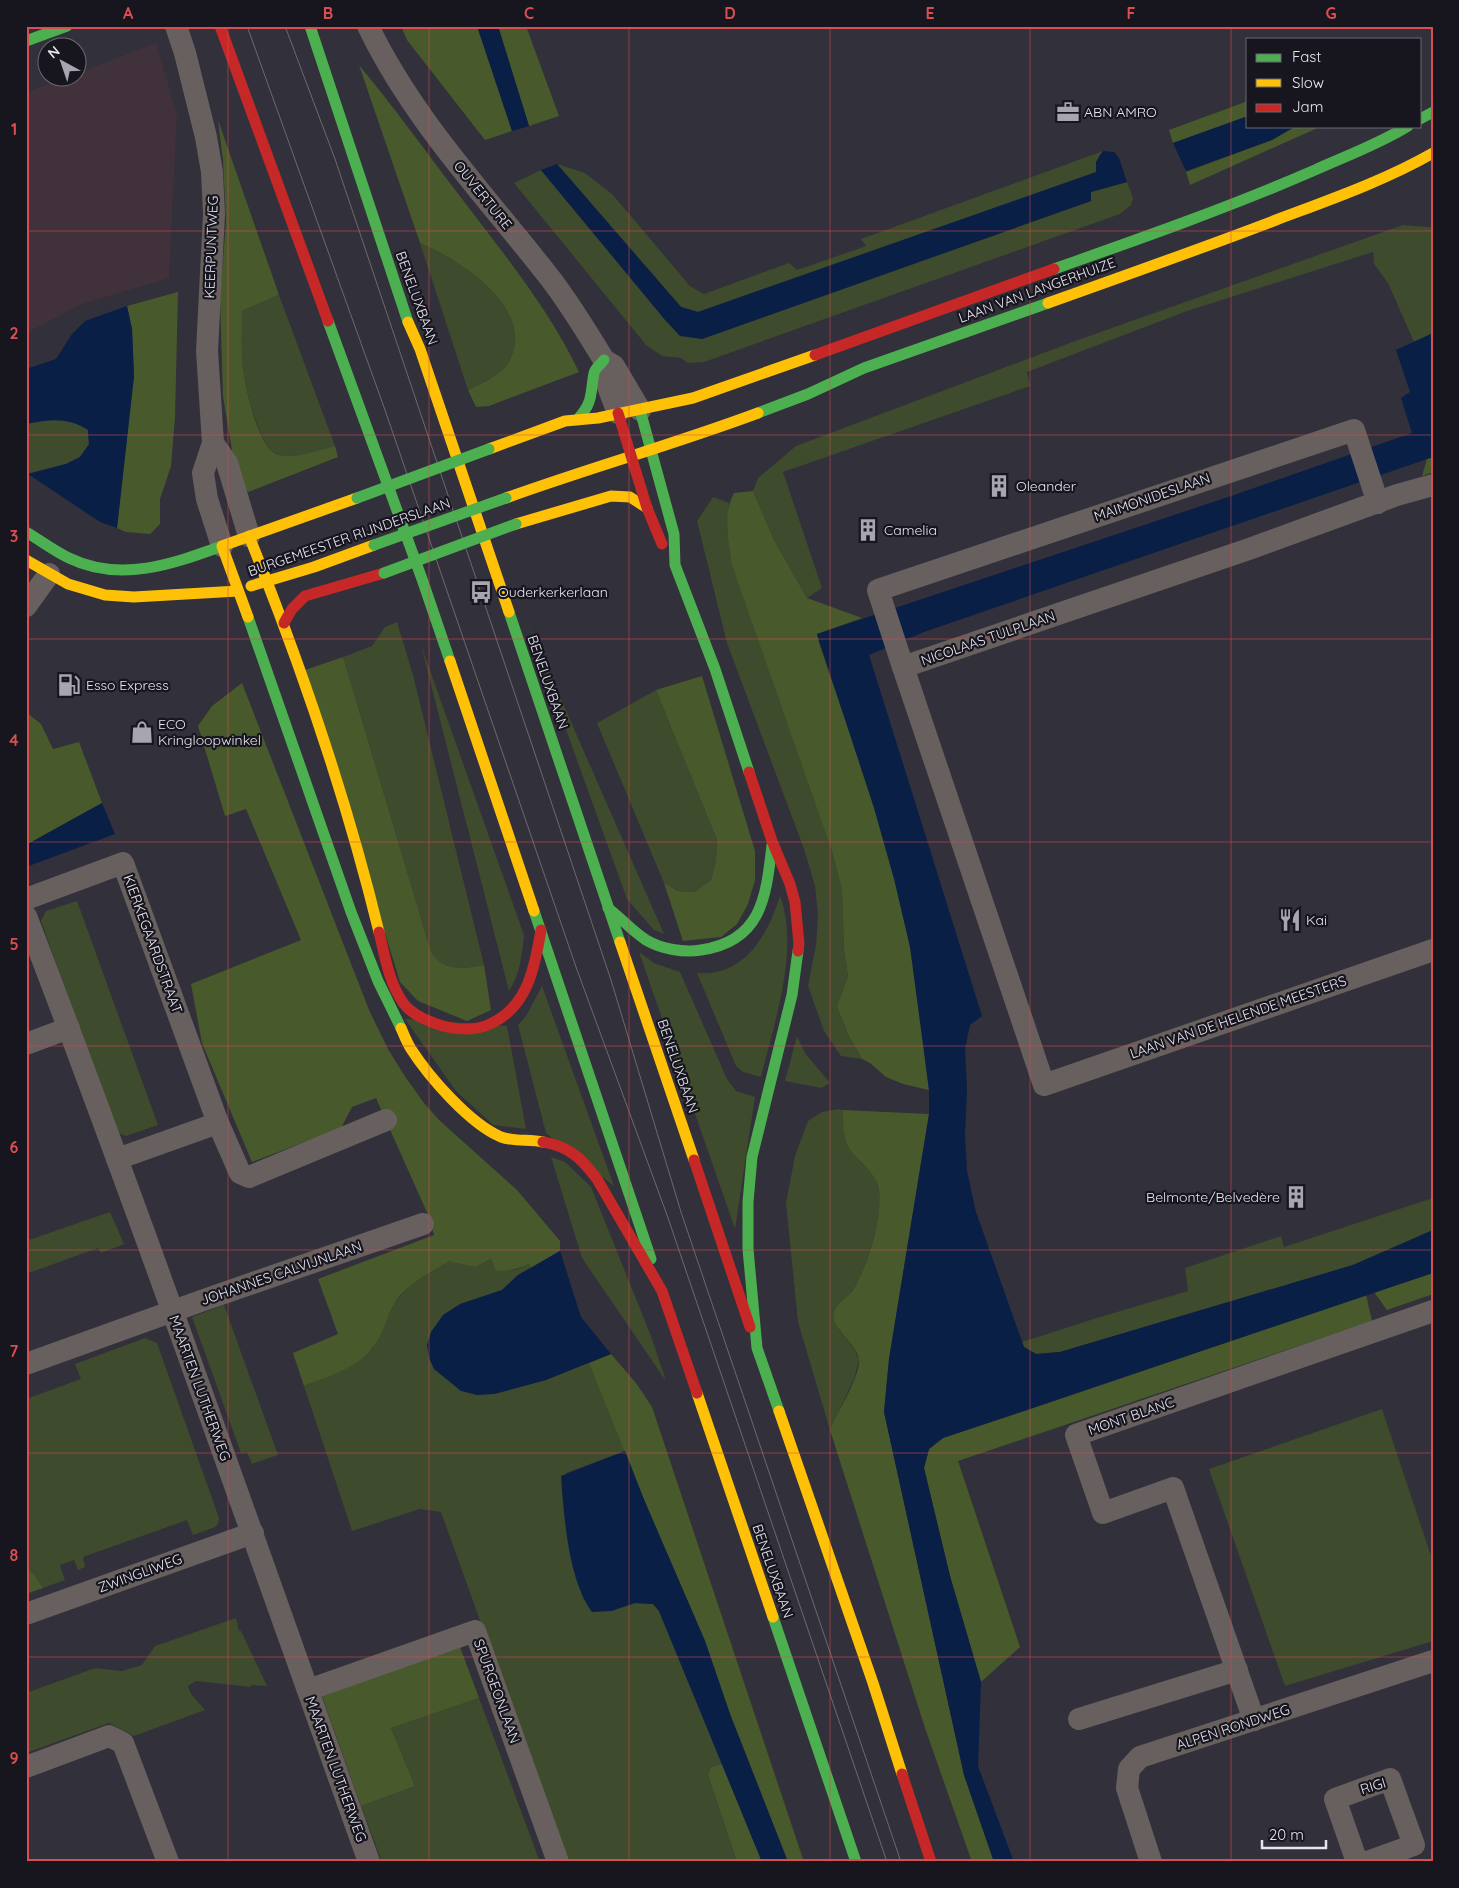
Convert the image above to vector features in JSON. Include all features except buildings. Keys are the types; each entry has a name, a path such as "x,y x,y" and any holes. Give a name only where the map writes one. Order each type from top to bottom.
{"main road":[{"path":"26,41 67,26"},
{"name":"BENELUXBAAN","path":"220,26 422,579 856,1862"},
{"name":"BENELUXBAAN","path":"310,26 404,313 420,349 757,1348 873,1683 931,1862"},
{"name":"LAAN VAN LANGERHUIZE","path":"640,410 693,398 1169,228 1289,181 1392,136 1405,128"},
{"name":"LAAN VAN LANGERHUIZE","path":"650,450 705,433 808,394 864,368 1316,205 1408,167 1433,153"},
{"path":"578,419 590,404 594,389 594,372 604,360"},
{"path":"26,532 70,558 86,564 118,571 140,571 177,563 565,421 640,410"},
{"name":"BENELUXBAAN","path":"640,410 674,534 676,565 715,669 772,841 790,884 795,902 799,944 792,995 754,1147 750,1175 748,1249 757,1348"},
{"path":"618,413 647,508 659,540 676,565"},
{"name":"BURGEMEESTER RIJNDERSLAAN","path":"27,562 49,574 96,594 145,598 238,591 314,567 576,473 650,450"},
{"path":"284,623 292,609 305,596 384,573 516,524 611,496 630,497 647,508"},
{"path":"249,536 284,623 330,764 367,886 394,986 410,1011 438,1025 464,1030 486,1026 508,1013 527,991 535,966 541,930"},
{"name":"BENELUXBAAN","path":"222,546 344,894 378,981 411,1049 444,1092 481,1126 501,1137 517,1141 539,1141 558,1144 584,1162 597,1180 662,1291"},
{"path":"267,581 305,596"},
{"path":"608,908 648,940 683,952 709,950 730,944 745,933 760,911 769,881 772,841"}],"street":[{"name":"KEERPUNTWEG","path":"176,26 206,137 212,172 214,214 207,351 213,443 203,473 207,499 222,546"},
{"name":"OUVERTURE","path":"368,26 382,56 429,126 464,174 551,279 604,360 614,366 640,410"},
{"name":"OUVERTURE","path":"604,360 604,376 618,413"},
{"name":"MAIMONIDESLAAN","path":"900,658 881,598 1354,430 1375,495"},
{"name":"KEERPUNTWEG","path":"213,443 226,463 249,536"},
{"name":"NICOLAAS TULPLAAN","path":"1044,1085 900,658 1249,550 1375,495 1397,496 1433,485"},
{"path":"27,562 40,555 52,553 70,558"},
{"path":"26,606 49,574"},
{"name":"KIERKEGAARDSTRAAT","path":"26,899 123,864 218,1122 240,1173 249,1177 386,1120"},
{"name":"MAARTEN LUTHERWEG","path":"26,916 69,1028 253,1533 369,1862"},
{"name":"LAAN VAN DE HELENDE MEESTERS","path":"1044,1085 1433,950"},
{"path":"26,1044 69,1028"},
{"path":"117,1160 218,1122"},
{"name":"JOHANNES CALVIJNLAAN","path":"26,1364 423,1224"},
{"name":"MONT BLANC","path":"1254,1720 1173,1488 1103,1513 1076,1435 1433,1311"},
{"name":"ZWINGLIWEG","path":"26,1614 253,1533"},
{"name":"SPURGEONLAAN","path":"308,1690 475,1631 558,1862"},
{"name":"ALPEN RONDWEG","path":"1151,1862 1127,1788 1129,1769 1140,1757 1433,1661"},
{"path":"1079,1719 1236,1670"},
{"path":"26,1767 109,1736 123,1743 168,1862"},
{"name":"RIGI","path":"1357,1862 1335,1799 1390,1779 1414,1845 1367,1862"}],"shaded area":[{"path":"156,43 177,115 169,278 82,304 26,333 26,92 38,88 88,88 88,69"}],"green space":[{"path":"401,26 477,26 512,131 485,140 407,40"},
{"path":"498,26 526,26 559,116 529,126"},
{"path":"359,65 524,280 567,348 579,372 489,406 476,407 468,390 494,376 507,365 515,346 514,326 507,310 482,282 467,269 420,243"},
{"path":"1246,102 1246,117 1173,143 1169,130"},
{"path":"218,120 279,295 242,311 243,369 254,417 265,442 272,451 279,455 300,455 335,446 338,457 248,492 236,475 223,396 220,297 226,222 223,160"},
{"path":"1293,128 1318,128 1190,185 1186,172 1272,140"},
{"path":"1103,151 1097,161 1097,172 698,312 681,307 557,164 585,173 613,195 690,286 704,294 789,263 797,270 866,246 861,239"},
{"path":"541,170 666,321 702,339 1091,201 1091,192 1127,182 1133,198 1131,205 1120,214 704,362 688,363 681,358 662,356 646,345 514,183"},
{"path":"1403,225 1433,229 1433,333 1414,342 1388,283 1374,264 1373,252 1187,311 1027,372 1030,386 783,472 822,588 807,598 774,540 753,491 758,478 796,446 1078,340"},
{"path":"420,243 467,269 482,282 507,310 514,326 515,346 507,365 494,376 468,390"},
{"path":"178,292 175,417 171,466 160,499 160,524 150,534 126,532 117,528 134,376 132,329 127,306"},
{"path":"279,295 335,446 293,456 279,455 272,451 265,442 250,403 242,362 242,311"},
{"path":"57,419 77,422 88,430 89,445 80,457 66,464 26,474 26,424"},
{"path":"1433,457 1433,472 1422,476 1427,459"},
{"path":"753,491 774,540 807,598 862,618 817,634 858,756 893,870 916,982 929,1090 903,1084 886,1077 870,1063 862,1059 849,1036 837,1007 848,976 844,949 842,890 832,851 732,565 727,528 730,501 734,493"},
{"path":"713,497 729,503 727,531 832,851 842,890 844,949 848,976 837,1007 849,1036 862,1059 841,1056 824,1031 808,986 816,945 818,915 815,886 804,849 727,643 697,521"},
{"path":"397,622 413,675 484,965 465,968 452,967 440,962 430,950 343,657 372,646 385,627"},
{"path":"528,624 664,934 654,930 627,899"},
{"path":"421,645 524,935 518,971 509,991"},
{"path":"343,657 430,950 440,962 452,967 465,968 484,965 491,1010 467,1021 418,1001 400,982 305,670"},
{"path":"702,676 755,851 755,880 748,904 737,924 721,937 683,941 664,883 678,891 694,892 711,880 716,861 717,840 656,690"},
{"path":"242,683 369,1010 388,1049 424,1103 439,1120 517,1190 560,1241 560,1251 531,1268 529,1264 513,1270 495,1270 491,1259 475,1267 449,1261 418,1280 398,1298 376,1342 359,1361 342,1371 304,1386 293,1353 338,1334 318,1279 434,1235 429,1217 376,1098 352,1107 341,1128 252,1162 202,1043 191,984 301,940 246,809 225,816 198,726 212,706"},
{"path":"656,690 717,840 716,861 711,880 694,892 678,891 664,883 597,723"},
{"path":"26,712 41,724 53,749 79,742 102,803 26,845"},
{"path":"780,896 785,917 787,939 786,963 778,1010 761,1077 743,1072 736,1066 697,973 714,972 729,968 752,950 769,925"},
{"path":"77,901 158,1125 126,1136 116,1132 41,921 46,911"},
{"path":"639,952 654,963 680,972 727,1079 736,1091 755,1097 735,1229"},
{"path":"542,986 614,1186 546,1133 518,1025 526,1016"},
{"path":"405,1019 507,1026 526,1129 493,1125 456,1091"},
{"path":"797,1036 805,1053 830,1083 821,1088 785,1081"},
{"path":"843,1110 846,1132 851,1148 874,1177 878,1187 879,1200 876,1230 862,1273 852,1291 835,1310 839,1330 854,1349 859,1360 854,1379 830,1430 798,1322 786,1203 795,1156 808,1121 822,1112"},
{"path":"843,1110 929,1114 889,1359 884,1412 964,1775 994,1862 972,1862 925,1728 830,1430 856,1376 859,1360 854,1348 835,1323 835,1310 853,1290 864,1268 873,1242 879,1203 879,1191 874,1178 847,1144"},
{"path":"551,1157 565,1162 591,1187 651,1336 666,1381 582,1258"},
{"path":"1433,1198 1433,1230 1353,1265 1060,1352 1036,1354 1024,1347 1022,1342 1188,1291 1185,1268 1281,1236 1284,1247"},
{"path":"110,1212 124,1244 101,1253 98,1248 26,1274 26,1241"},
{"path":"491,1259 495,1270 515,1270 529,1264 531,1268 518,1275 502,1290 460,1304 494,1394 546,1380 589,1362 591,1365 625,1451 566,1473 562,1492 572,1563 584,1600 611,1611 635,1603 653,1604 659,1611 722,1764 711,1767 708,1775 737,1862 567,1862 441,1512 420,1509 352,1531 304,1386 341,1371 373,1348 394,1304 410,1285 449,1260 475,1267"},
{"path":"1433,1273 1433,1294 1387,1310 1374,1292"},
{"path":"1366,1295 1372,1321 958,1461 1020,1647 981,1682 950,1576 924,1468 929,1449 943,1438"},
{"path":"224,1305 278,1455 252,1464 247,1452 241,1453 192,1317"},
{"path":"145,1338 157,1343 219,1518 218,1524 215,1527 193,1535 187,1520 83,1557 85,1567 78,1570 74,1560 60,1565 65,1580 43,1588 34,1574 26,1568 26,1399 81,1379 75,1364"},
{"path":"611,1354 636,1383 652,1407 804,1862 788,1862 730,1714 705,1641 645,1502 589,1363"},
{"path":"1382,1409 1433,1562 1433,1641 1285,1686 1209,1469"},
{"path":"26,1568 34,1574 43,1588 26,1594"},
{"path":"236,1618 239,1631 241,1631 267,1686 251,1685 251,1687 196,1681 188,1686 191,1694 205,1710 134,1736 109,1723 26,1753 26,1693 95,1668 122,1671 142,1665 155,1646"},
{"path":"460,1647 479,1698 391,1728 415,1786 361,1806 322,1696"},
{"path":"479,1698 540,1862 382,1862 361,1806 415,1786 391,1728"},
{"path":"722,1764 762,1862 737,1862 708,1775 711,1767"}],"water":[{"path":"477,26 498,26 529,126 512,131"},
{"path":"1246,117 1246,128 1293,128 1272,140 1186,171 1173,143"},
{"path":"1103,151 1114,152 1119,158 1127,182 1091,192 1091,201 702,339 680,336 541,170 557,164 681,307 698,312 1096,172 1096,162"},
{"path":"127,306 132,329 134,376 117,528 100,522 28,474 66,464 80,457 89,444 88,430 73,423 50,420 26,424 26,369 56,359 72,334 85,321"},
{"path":"1433,333 1433,457 924,632 869,655 982,1016 970,1025 965,1049 967,1171 976,1212 1024,1347 1036,1354 1060,1352 1353,1265 1433,1230 1433,1273 943,1438 929,1449 924,1468 950,1576 981,1682 978,1766 1014,1862 994,1862 964,1775 884,1412 889,1359 929,1114 929,1090 910,947 894,879 874,808 817,634 1234,495 1412,433 1401,398 1410,392 1396,350"},
{"path":"102,803 115,834 26,867 26,845"},
{"path":"560,1251 581,1317 611,1354 546,1380 494,1394 477,1395 461,1391 434,1369 429,1358 427,1345 431,1332 443,1315 460,1304 502,1290 518,1275"},
{"path":"625,1451 705,1641 730,1714 788,1862 762,1862 659,1611 653,1604 635,1603 611,1611 592,1612 577,1582 569,1547 561,1476"}],"tram line":[{"path":"247,26 385,410 576,967 667,1215 887,1862"},
{"path":"285,26 335,159 611,980 681,1212 901,1862"}],"traffic: fast":[{"path":"26,41 67,26"},
{"path":"310,26 408,322"},
{"path":"1422,118 1433,112"},
{"path":"1054,269 1251,197 1362,150 1404,128"},
{"path":"758,413 808,394 864,368 1048,303"},
{"path":"328,321 450,661"},
{"path":"578,419 589,402 595,371 604,360"},
{"path":"640,410 674,534 675,565 715,669 749,772"},
{"path":"357,498 489,449"},
{"path":"374,545 506,498"},
{"path":"384,573 516,524"},
{"path":"26,532 69,558 88,565 108,569 127,570 166,564 222,546"},
{"path":"509,612 620,942"},
{"path":"248,617 351,912 378,981 401,1028"},
{"path":"608,908 646,940 659,946 687,951 721,945 737,937 749,927 757,914 767,882 772,845"},
{"path":"534,911 651,1259"},
{"path":"779,1411 757,1348 748,1249 748,1202 752,1157 792,995 798,951"},
{"path":"773,1617 856,1862"}],"traffic: slow":[{"path":"1048,303 1336,197 1376,181 1433,153"},
{"path":"408,322 420,349 509,612"},
{"path":"489,449 565,421 598,418 693,398 815,355"},
{"path":"506,498 758,413"},
{"path":"516,524 611,496 630,497 647,508"},
{"path":"248,617 222,546 357,498"},
{"path":"249,536 287,633 321,732 352,831 379,932"},
{"path":"251,586 314,567 374,545"},
{"path":"26,560 68,584 105,595 134,597 238,591"},
{"path":"450,661 534,911"},
{"path":"620,942 694,1160"},
{"path":"401,1028 410,1047 428,1073 451,1099 476,1122 501,1137 543,1142"},
{"path":"697,1393 773,1617"},
{"path":"779,1411 873,1683 902,1774"}],"traffic: jam":[{"path":"220,26 328,321"},
{"path":"815,355 1054,269"},
{"path":"618,413 647,508 662,544"},
{"path":"284,623 292,609 305,596 384,573"},
{"path":"749,772 795,902 798,951"},
{"path":"379,932 391,979 407,1008 422,1018 443,1026 468,1029 486,1026 504,1016 522,996 532,971 541,930"},
{"path":"543,1142 568,1150 574,1154 597,1179 662,1291 697,1393"},
{"path":"694,1160 750,1327"},
{"path":"902,1774 931,1862"}],"place":[{"name":"ABN AMRO","path":"1068,112"},
{"name":"Oleander","path":"999,486"},
{"name":"Camelia","path":"868,530"},
{"name":"Ouderkerkerlaan","path":"481,592"},
{"name":"Esso Express","path":"69,685"},
{"name":"ECO Kringloopwinkel","path":"142,732"},
{"name":"Kai","path":"1290,920"},
{"name":"Belmonte/Belvedère","path":"1296,1197"}]}
